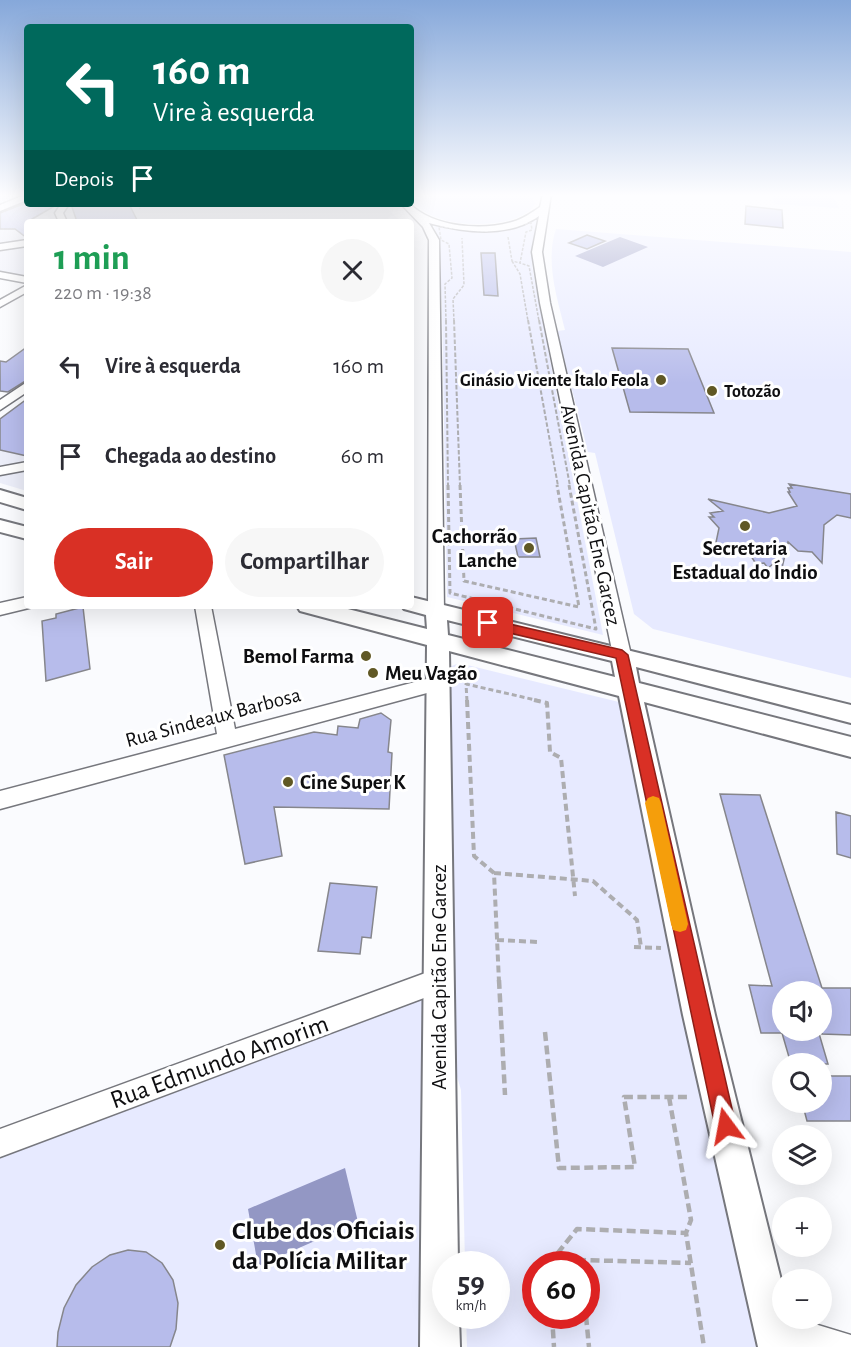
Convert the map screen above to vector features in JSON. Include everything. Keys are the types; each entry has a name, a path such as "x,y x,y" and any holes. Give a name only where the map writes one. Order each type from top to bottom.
{"main road":[{"path":"0,496 24,503"},
{"path":"0,526 24,532"},
{"path":"414,606 437,625 628,688 851,747"},
{"path":"328,609 622,655 851,714"},
{"name":"Avenida Capitão Ene Garcez","path":"437,625 440,1347"},
{"name":"Avenida Capitão Ene Garcez","path":"622,655 699,1015 776,1337"}],"street":[{"name":"Avenida Capitão Ene Garcez","path":"434,257 437,625"},
{"name":"Avenida Capitão Ene Garcez","path":"538,257 545,303 622,655"},
{"path":"0,275 24,279"},
{"path":"0,304 24,290"},
{"path":"0,406 24,388"},
{"path":"0,471 24,467"},
{"path":"0,609 24,604"},
{"path":"204,609 227,737"},
{"name":"Rua Sindeaux Barbosa","path":"0,800 227,737 438,683"},
{"name":"Rua Edmundo Amorim","path":"0,1143 439,980"},
{"path":"776,1337 842,1347"}],"path":[{"path":"450,257 452,278 445,284 450,593 596,629"},
{"path":"462,257 464,285 453,299 464,581 579,607 520,274 511,257"},
{"path":"520,263 521,257"},
{"path":"512,261 529,266 597,635"},
{"path":"575,896 574,880 561,758 550,752 547,703 466,684 474,856 494,873 574,880 593,881 636,920 641,947"},
{"path":"494,873 505,1095"},
{"path":"497,940 538,942"},
{"path":"634,947 661,948"},
{"path":"545,1032 559,1168 635,1167 624,1097 691,1097"},
{"path":"669,1097 691,1220 686,1233 704,1347"},
{"path":"559,1251 577,1229 686,1233"},
{"path":"600,1261 691,1263"},
{"path":"553,1329 554,1347"},
{"path":"587,1329 589,1347"}],"shaded area":[{"path":"0,257 24,257 24,276 0,272"},
{"path":"439,257 533,257 532,266 603,635 447,597"},
{"path":"552,257 851,257 851,678 653,629 634,614 595,453 588,452 557,331 565,330"},
{"path":"24,401 24,490 0,483 0,419"},
{"path":"459,663 619,702 757,1347 467,1347 466,1329 510,1329 510,1251 465,1251 461,1090 453,1063 447,668"},
{"name":"Clube dos Oficiais da Polícia Militar","path":"439,980 440,1251 432,1251 432,1329 440,1329 440,1347 0,1347 0,1143"}],"water":[{"path":"577,257 626,257 603,267"},
{"path":"345,1168 358,1222 258,1266 248,1209"}],"building":[{"path":"481,257 495,257 498,296 484,295"},
{"name":"Ginásio Vicente Ítalo Feola","path":"612,348 688,349 714,413 630,412"},
{"path":"24,349 24,382 8,392 0,391 0,361 6,362"},
{"path":"24,401 24,455 0,450 0,419"},
{"name":"Secretaria Estadual do Índio","path":"789,484 851,494 851,518 837,515 824,525 822,563 812,552 798,551 788,542 782,568 773,564 768,568 764,563 756,564 751,556 727,549 714,552 719,528 709,517 714,517 710,513 723,511 708,499 769,513 797,506 788,492 790,492 788,488 792,488"},
{"path":"536,538 540,557 518,557 514,539"},
{"path":"83,609 90,669 46,681 42,621 56,618 56,614"},
{"path":"381,713 391,720 388,752 392,753 389,809 274,807 282,856 245,864 224,755 314,732 337,735 338,726 358,728 360,719"},
{"path":"720,794 760,795 820,981 772,981 772,986"},
{"path":"836,812 851,816 851,858 837,854"},
{"path":"330,883 377,887 371,938 362,937 360,954 318,951"},
{"path":"749,985 772,986 772,1033 761,1033"},
{"path":"832,988 851,988 851,1035 832,1034"},
{"path":"784,1041 821,1041 825,1053 788,1053"},
{"path":"832,1076 851,1076 851,1121 807,1121 805,1113 832,1113"},
{"path":"128,1250 146,1252 162,1263 173,1280 178,1303 176,1329 170,1347 57,1347 64,1308 76,1285 92,1267 110,1255"}],"slow traffic":[{"path":"653,803 680,924"}],"place":[{"name":"Ginásio Vicente Ítalo Feola","path":"661,380"},
{"name":"Totozão","path":"712,391"},
{"name":"Secretaria Estadual do Índio","path":"745,526"},
{"name":"Cachorrão Lanche","path":"529,548"},
{"name":"Bemol Farma","path":"366,656"},
{"name":"Meu Vagão","path":"373,673"},
{"name":"Cine Super K","path":"288,782"},
{"name":"Clube dos Oficiais da Polícia Militar","path":"220,1245"}],"route":[{"path":"488,623 622,655 699,1015 726,1126"}]}
